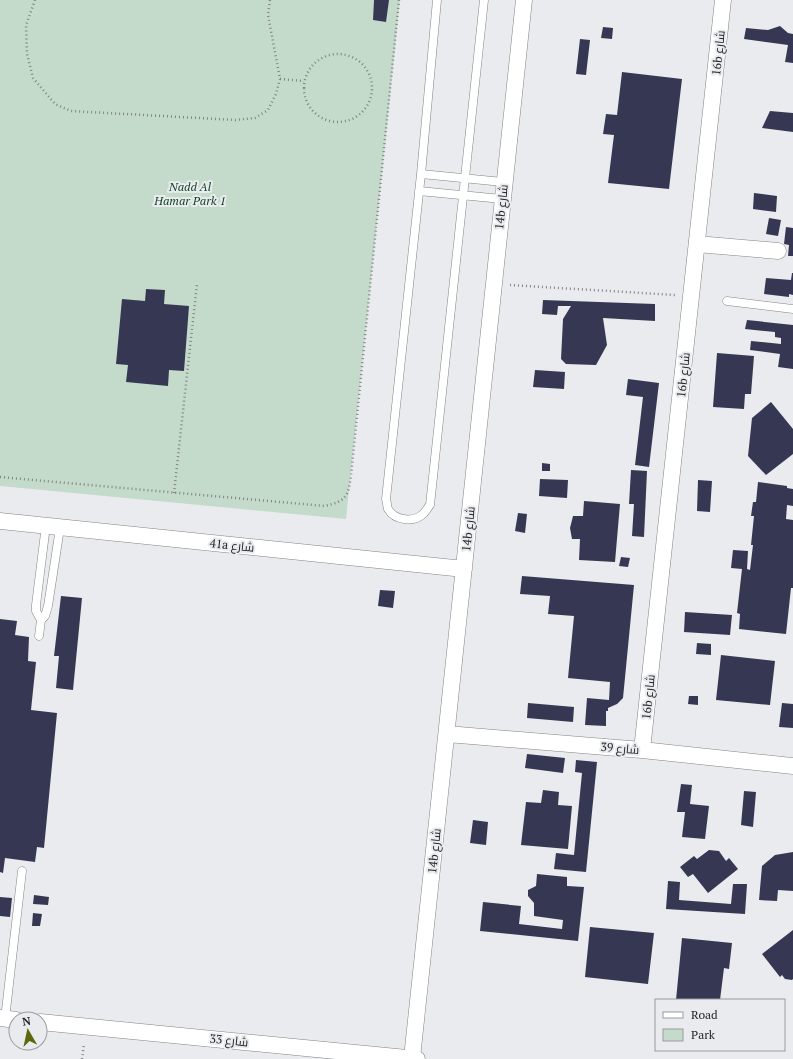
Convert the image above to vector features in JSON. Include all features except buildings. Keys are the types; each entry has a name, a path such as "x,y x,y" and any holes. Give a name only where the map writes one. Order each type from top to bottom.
{"street":[{"name":"14b شارع","path":"414,1059 494,284 503,182 524,0"},
{"name":"16b شارع","path":"642,750 723,0"},
{"path":"697,244 778,251"},
{"name":"41a شارع","path":"0,521 464,569"},
{"name":"شارع 39","path":"447,734 642,750 793,766"},
{"name":"شارع 33","path":"48,1023 414,1059"}],"lane":[{"path":"437,0 421,174 386,499 388,509 395,516 405,520 415,519 424,513 430,505 484,0"},
{"path":"421,174 503,182"},
{"path":"419,191 502,200"},
{"path":"727,301 793,309"},
{"path":"39,636 41,620 36,611 36,605 53,527"},
{"path":"41,620 45,616 48,606 53,527"},
{"path":"7,1019 22,871"}],"path":[{"path":"35,0 26,25 27,54 33,78 55,104 71,111 234,120 255,118 268,110 276,94 280,79 268,16 270,0"},
{"path":"0,476 325,506 338,503 347,495 352,476 399,0"},
{"path":"340,53 349,55 358,60 365,67 370,75 372,94 368,104 362,112 350,119 335,122 326,120 317,115 310,108 303,90 304,81 307,71 313,63 330,54 340,53"},
{"path":"280,79 304,81"},
{"path":"174,493 197,284"},
{"path":"494,284 691,296"}],"green space":[{"name":"Nadd Al Hamar Park 1","path":"0,0 400,0 346,519 0,486"}]}
